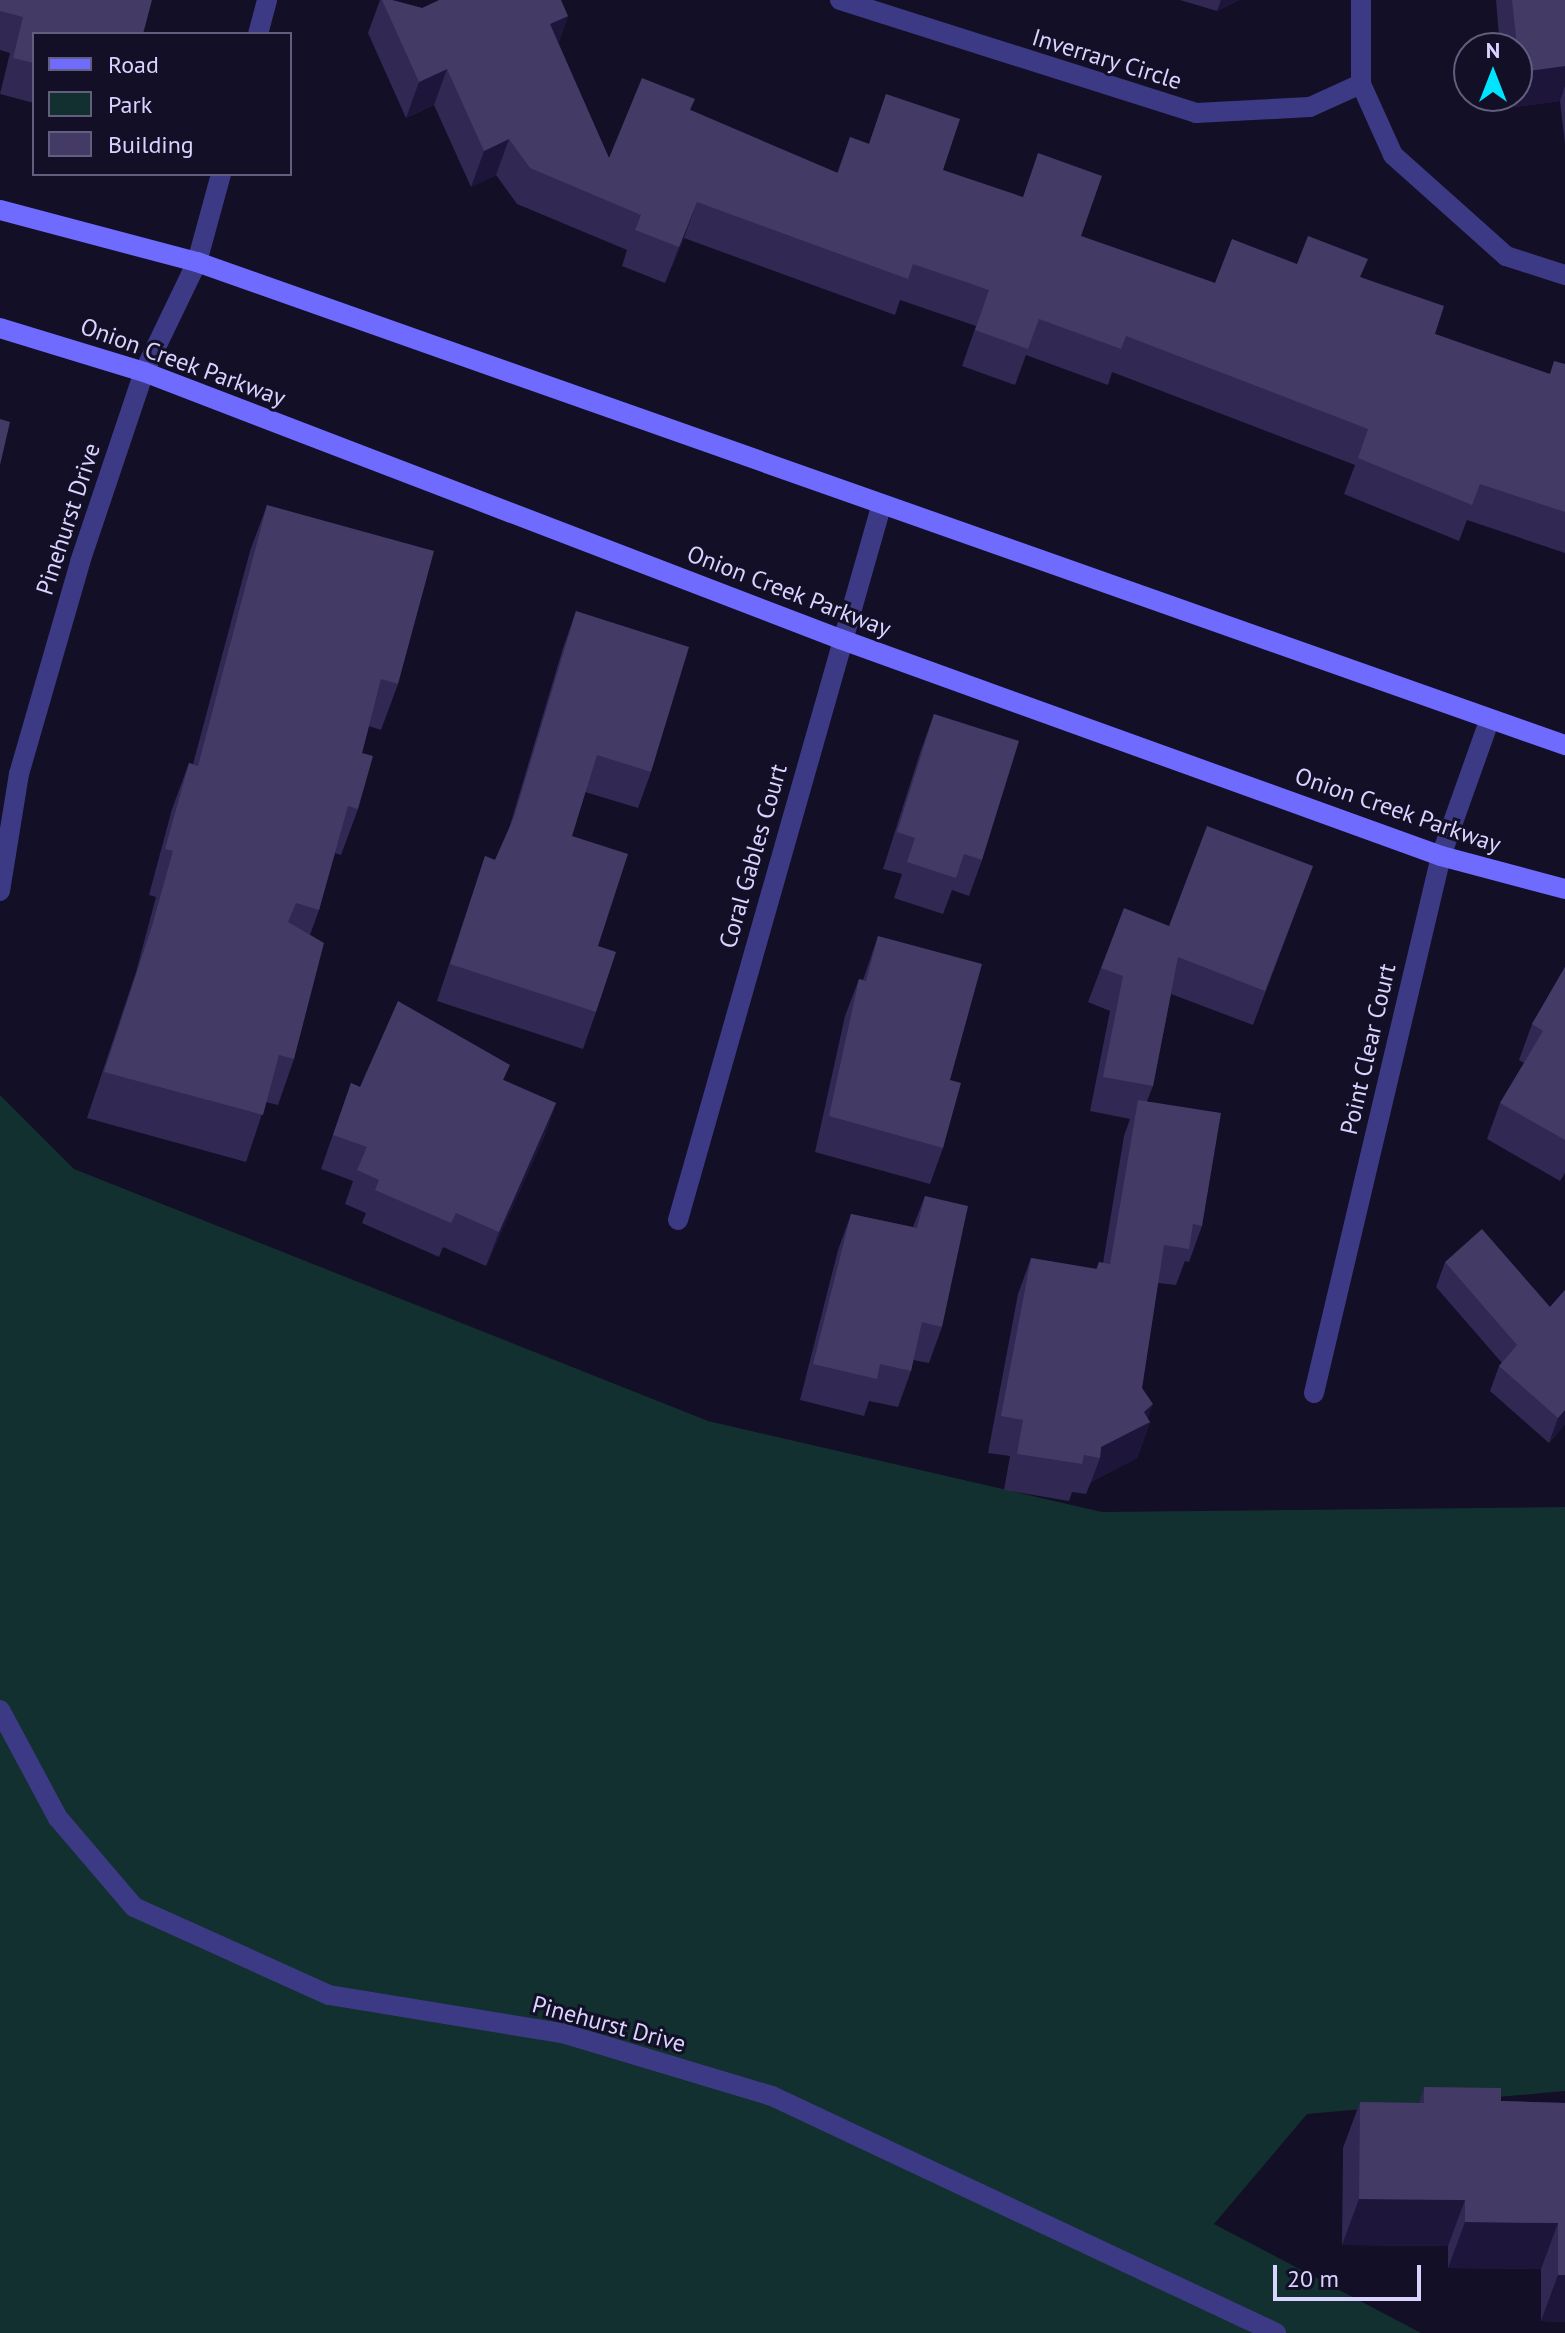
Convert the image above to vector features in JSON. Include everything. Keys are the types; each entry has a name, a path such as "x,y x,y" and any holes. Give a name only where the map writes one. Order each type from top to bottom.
{"street":[{"path":"259,32 267,0"},
{"name":"Inverrary Circle","path":"840,0 1196,113 1310,107 1361,84"},
{"path":"1361,0 1361,84 1393,155 1448,210 1506,256 1565,275"},
{"name":"Pinehurst Drive","path":"0,891 19,774 144,372 197,262 220,176"},
{"path":"0,210 197,262 881,507 1565,745"},
{"name":"Onion Creek Parkway","path":"0,328 144,372 840,639 1441,856 1565,889"},
{"name":"Coral Gables Court","path":"678,1220 840,639 881,507"},
{"name":"Point Clear Court","path":"1314,1393 1441,856 1489,721"},
{"name":"Pinehurst Drive","path":"0,1710 58,1818 134,1907 329,1995 562,2033 772,2096 1276,2333"}],"green space":[{"path":"0,1095 74,1169 708,1421 1102,1512 1565,1507 1565,2091 1307,2114 1214,2224 1421,2333 0,2333"}],"building":[{"path":"0,0 152,0 144,32 32,32 32,63 13,58 23,17 0,11"},
{"path":"382,0 422,8 439,0 561,0 568,16 550,24 609,158 642,78 695,99 690,110 838,173 850,137 869,144 886,94 960,119 943,170 1023,197 1038,153 1102,176 1081,236 1215,283 1232,239 1297,264 1308,236 1368,259 1360,277 1444,306 1435,334 1550,374 1554,361 1565,364 1565,512 1480,484 1472,505 1358,458 1368,429 1126,336 1121,349 1039,319 1028,349 975,330 989,290 913,264 908,279 697,202 679,247 635,230 641,215 530,168 509,139 484,151 447,69 419,82"},
{"path":"1512,0 1565,0 1565,66 1533,70 1533,32 1516,32"},
{"path":"0,419 10,422 0,465"},
{"path":"267,505 434,551 398,684 381,679 362,753 373,756 358,809 348,806 319,910 296,903 288,922 324,943 294,1059 279,1055 263,1115 104,1072 173,851 165,849 189,763 198,766"},
{"path":"576,611 689,647 651,772 597,755 572,836 628,854 598,946 616,952 596,1012 450,964 485,856 495,860 514,817"},
{"path":"934,714 1019,741 982,860 964,854 956,878 907,862 915,838 897,832"},
{"path":"1207,826 1313,866 1265,991 1178,957 1153,1086 1103,1077 1123,976 1101,968 1124,908 1169,926"},
{"path":"878,936 982,964 950,1080 961,1083 943,1148 829,1116 859,979 866,981"},
{"path":"1565,967 1565,1140 1500,1103 1543,1031 1532,1024"},
{"path":"398,1001 510,1065 503,1080 556,1103 499,1232 456,1213 451,1223 375,1190 379,1180 357,1170 367,1147 333,1135 351,1083 360,1087"},
{"path":"1138,1100 1221,1113 1202,1226 1193,1224 1189,1249 1164,1245 1142,1388 1153,1404 1144,1412 1150,1422 1101,1447 1100,1458 1084,1455 1082,1464 1017,1454 1023,1420 1001,1416 1031,1258 1097,1269 1099,1262 1110,1264"},
{"path":"925,1196 968,1206 942,1327 922,1322 911,1371 880,1364 877,1379 813,1364 851,1214 917,1228"},
{"path":"1482,1229 1550,1307 1565,1290 1565,1410 1558,1418 1499,1366 1517,1345 1445,1262"},
{"path":"1424,2087 1501,2088 1501,2101 1565,2103 1565,2275 1558,2275 1558,2223 1465,2222 1465,2200 1359,2199 1360,2102 1424,2103"}]}
